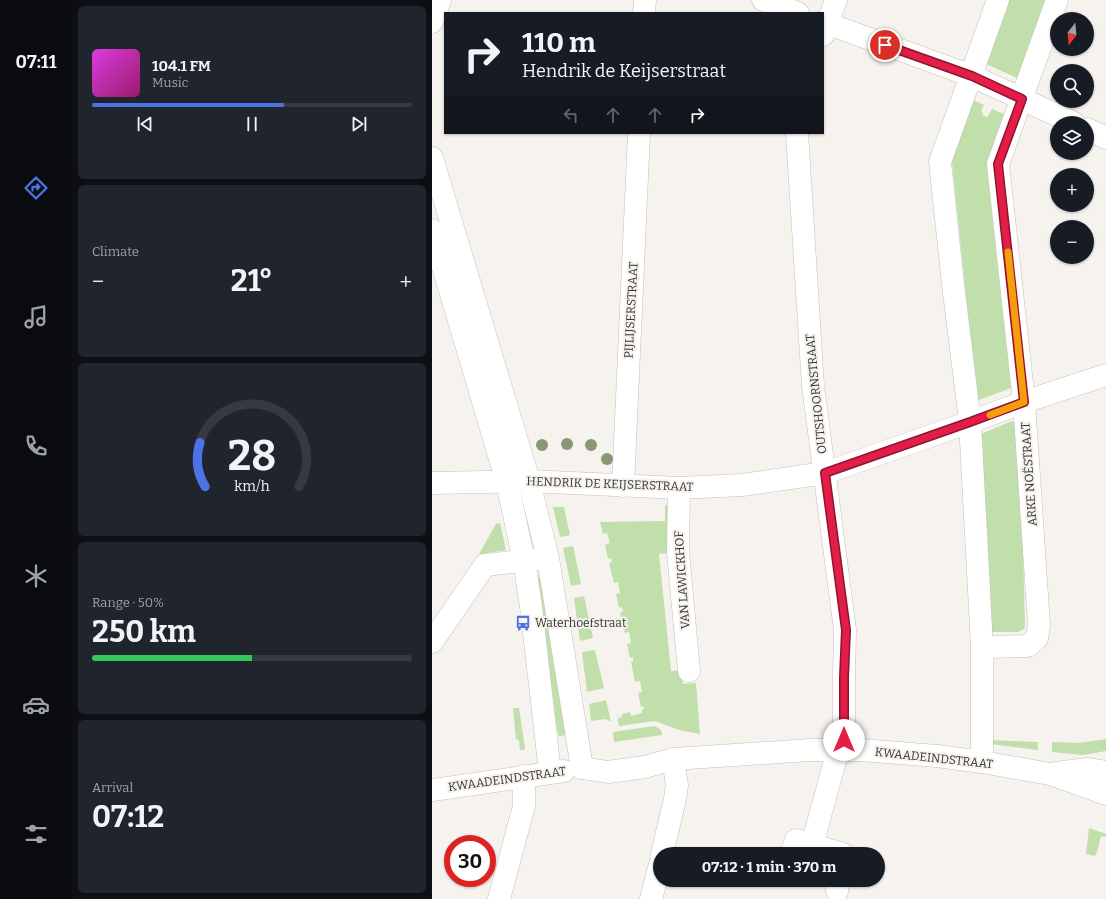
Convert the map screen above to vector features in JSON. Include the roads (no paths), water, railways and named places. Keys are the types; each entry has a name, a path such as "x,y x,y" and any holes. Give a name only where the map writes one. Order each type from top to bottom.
{"street":[{"path":"432,22 440,0"},
{"path":"644,12 645,0"},
{"path":"763,0 795,12"},
{"path":"836,0 824,27 972,76 1059,116"},
{"path":"982,762 982,647 970,422 940,162 998,0"},
{"name":"ARKE NOËSTRAAT","path":"982,647 1028,646 1037,638 1039,625 1024,402 998,164 1057,0"},
{"path":"1094,132 1106,138"},
{"name":"PIJLIJSERSTRAAT","path":"623,486 639,134"},
{"name":"OUTSHOORNSTRAAT","path":"797,134 814,386 846,630 844,740 835,761 812,845"},
{"path":"432,158 451,259 507,482 524,561 531,606 550,772"},
{"path":"432,230 451,259 529,481 548,558 582,768"},
{"name":"HENDRIK DE KEIJSERSTRAAT","path":"432,483 529,481 679,488 742,485 825,473 1024,402 1106,375"},
{"name":"VAN LAWICKHOF","path":"679,488 678,552 689,671"},
{"path":"432,642 485,565 548,558"},
{"name":"KWAADEINDSTRAAT","path":"432,790 582,768 608,772 645,767 672,759 810,750 840,750 937,756 982,762 1050,774 1106,794"},
{"path":"664,847 677,784 672,759"},
{"name":"KWAADEINDSTRAAT","path":"1050,774 1088,770 1106,772"},
{"path":"499,899 524,806 524,776"},
{"path":"794,847 796,840 819,847"},
{"path":"651,899 654,887"}],"place":[{"name":"Waterhoefstraat","path":"523,623"}]}
